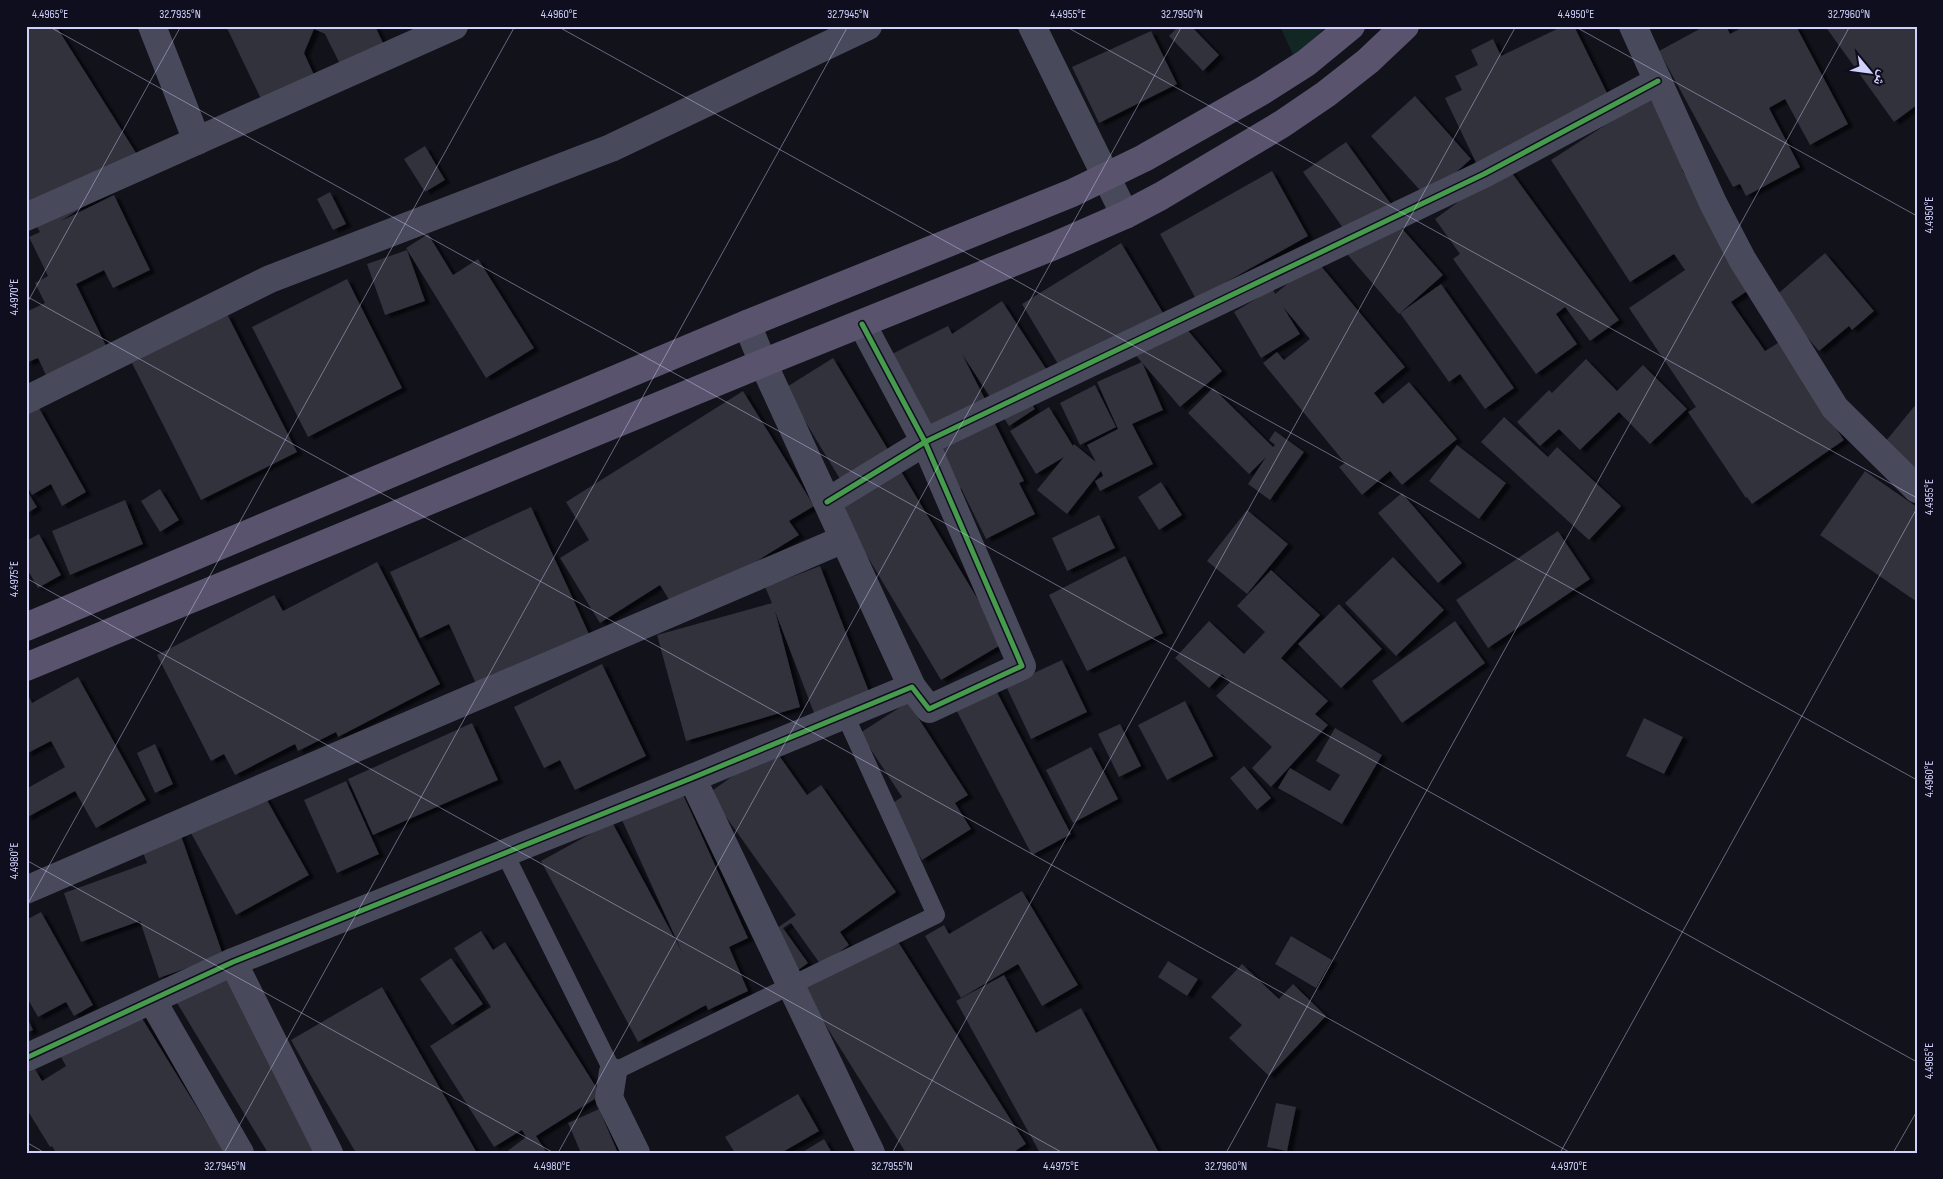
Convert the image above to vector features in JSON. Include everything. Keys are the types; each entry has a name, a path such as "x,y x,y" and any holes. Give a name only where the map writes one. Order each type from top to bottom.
{"main road":[{"path":"26,627 747,324 1040,207 1144,158 1262,92 1306,62 1351,26"},
{"path":"26,668 763,363 1054,246 1125,215 1161,196 1282,124 1326,94 1361,66 1404,26"}],"street":[{"path":"152,26 197,141"},
{"path":"26,217 454,26"},
{"path":"26,400 270,279 611,148 868,26"},
{"path":"1032,26 1125,215"},
{"path":"1634,26 1713,203 1742,259 1835,408 1917,488"},
{"path":"827,502 925,442 1484,174 1658,81"},
{"path":"747,324 763,363 912,687 929,709 1022,666 925,442 862,324"},
{"path":"26,890 250,792 638,630 844,539"},
{"path":"26,1058 233,962 505,854 912,687"},
{"path":"692,778 871,1153"},
{"path":"233,962 329,1153"},
{"path":"152,1000 240,1153"},
{"path":"614,1072 609,1098 636,1153"}],"lane":[{"path":"505,854 614,1072 936,915 845,715"}],"green space":[{"path":"1280,26 1327,26 1294,57"}],"building":[{"path":"26,26 56,26 145,167 61,221 114,195 150,270 113,288 104,270 76,284 110,354 50,384 38,358 26,363 26,312 45,303 35,283 48,276 29,237 40,232 26,209"},
{"path":"226,26 375,26 383,43 340,64 325,34 314,29 304,53 315,77 263,103"},
{"path":"1179,26 1191,26 1219,55 1203,71 1169,36"},
{"path":"1563,26 1574,26 1608,95 1479,169 1445,98 1462,90 1455,76 1478,65 1471,50 1493,39 1501,56"},
{"path":"1705,26 1726,26 1730,34 1745,26 1796,26 1848,124 1810,145 1785,99 1769,108 1800,167 1746,196 1740,184 1733,187 1659,51"},
{"path":"1825,26 1917,26 1917,105 1894,122"},
{"path":"1151,31 1177,84 1099,123 1072,67"},
{"path":"1415,96 1471,159 1427,198 1371,136"},
{"path":"1649,97 1692,163 1682,170 1756,285 1731,302 1765,351 1778,343 1844,440 1752,504 1688,412 1696,407 1629,308 1685,270 1674,254 1630,282 1551,160"},
{"path":"1346,142 1396,211 1353,242 1303,172"},
{"path":"425,146 445,180 425,192 404,159"},
{"path":"1507,166 1619,320 1590,341 1565,307 1556,314 1577,344 1536,374 1453,259 1460,254 1435,219"},
{"path":"1272,171 1308,236 1196,299 1160,234"},
{"path":"330,192 346,224 333,230 317,199"},
{"path":"1391,216 1443,275 1399,314 1347,254"},
{"path":"428,234 453,275 478,259 534,348 486,378 406,248"},
{"path":"1121,243 1163,313 1064,374 1022,304"},
{"path":"407,250 425,301 385,315 367,264"},
{"path":"1825,253 1874,311 1852,330 1849,326 1819,351 1773,298"},
{"path":"1316,260 1405,367 1374,393 1383,404 1409,382 1457,439 1402,485 1390,471 1362,495 1339,467 1345,463 1263,363 1277,352 1284,360 1310,339 1283,307 1300,334 1261,358 1234,312 1273,289 1275,294"},
{"path":"347,279 402,388 308,437 252,327"},
{"path":"1441,284 1514,388 1485,409 1460,374 1449,382 1400,313"},
{"path":"1002,301 1052,378 1026,396 1035,409 1009,426 962,354 1024,481 1019,483 1035,514 986,539 961,488 943,497 892,354 948,326 952,334"},
{"path":"227,314 297,452 201,500 132,363"},
{"path":"1175,315 1222,371 1180,407 1132,351"},
{"path":"833,358 1004,643 941,680 829,492 843,484 785,388"},
{"path":"1586,359 1617,391 1643,365 1687,409 1650,444 1619,412 1580,450 1559,429 1540,446 1517,422 1549,390 1552,393"},
{"path":"1142,362 1163,410 1132,424 1153,464 1100,491 1095,481 1103,476 1101,471 1067,514 1037,490 1064,457 1036,474 1010,431 1049,407 1073,446 1074,444 1096,462 1087,445 1118,429 1097,382"},
{"path":"1095,385 1116,427 1080,445 1060,403"},
{"path":"1213,388 1273,447 1275,445 1269,440 1275,431 1304,452 1270,500 1248,484 1266,457 1249,474 1188,413"},
{"path":"743,391 814,506 789,521 799,535 676,611 660,585 600,623 560,558 589,540 566,502"},
{"path":"1917,403 1917,477 1881,447"},
{"path":"39,408 86,492 62,506 51,484 32,495 26,484 26,415"},
{"path":"1504,417 1548,457 1557,447 1621,506 1589,540 1481,442"},
{"path":"1457,445 1506,483 1479,519 1429,481"},
{"path":"1865,471 1917,507 1917,602 1820,535"},
{"path":"1161,482 1182,515 1159,530 1138,497"},
{"path":"26,489 37,507 26,514"},
{"path":"160,489 179,520 160,532 141,501"},
{"path":"1402,493 1462,563 1438,583 1378,513"},
{"path":"125,500 143,544 70,575 52,531"},
{"path":"531,507 589,634 477,686 449,624 420,638 390,572"},
{"path":"1247,510 1288,544 1247,594 1207,561"},
{"path":"1099,515 1115,548 1067,571 1052,538"},
{"path":"1558,531 1590,579 1488,648 1456,600"},
{"path":"39,534 61,575 38,588 26,567 26,541"},
{"path":"1125,556 1163,633 1087,671 1049,595"},
{"path":"1393,557 1444,610 1396,656 1345,603"},
{"path":"377,562 440,684 338,737 336,732 298,751 295,744 235,775 224,754 211,761 157,655 274,595 283,611"},
{"path":"820,566 871,697 814,713 775,611 800,707 686,741 657,635 772,603 765,587"},
{"path":"1271,570 1320,615 1281,658 1328,701 1315,714 1328,725 1271,787 1252,768 1272,747 1216,696 1230,682 1222,674 1209,688 1175,658 1209,621 1244,654 1265,632 1237,606"},
{"path":"1339,604 1382,649 1341,688 1298,644"},
{"path":"1455,621 1485,663 1402,723 1372,681"},
{"path":"1062,660 1087,712 1031,739 1006,686"},
{"path":"602,664 646,756 575,790 560,760 544,768 514,707"},
{"path":"78,677 146,800 96,828 75,791 26,818 26,789 65,767 51,741 26,754 26,698 29,697 32,703"},
{"path":"989,677 1071,834 1032,855 950,698"},
{"path":"1185,701 1213,756 1167,780 1138,725"},
{"path":"908,702 968,795 955,803 971,829 922,860 888,806 902,797 860,733"},
{"path":"1644,718 1683,737 1664,774 1626,756"},
{"path":"472,723 498,780 373,835 348,779"},
{"path":"1120,724 1141,766 1119,777 1098,734"},
{"path":"1335,728 1382,755 1342,824 1278,788 1290,768 1330,791 1340,775 1316,761"},
{"path":"155,744 173,784 155,793 137,753"},
{"path":"773,747 807,795 821,785 896,892 840,932 849,945 821,965 791,923 783,928 808,963 794,973 767,935 796,915 709,793"},
{"path":"1091,747 1118,799 1073,823 1046,770"},
{"path":"1244,766 1271,798 1257,810 1230,778"},
{"path":"346,781 379,854 337,873 304,800"},
{"path":"681,790 748,938 729,947 748,991 708,1010 706,1005 638,1042 541,861 612,822 682,952 621,818"},
{"path":"263,793 309,875 236,915 191,833"},
{"path":"179,830 223,955 159,978 140,921 81,942 64,893 147,863 140,845"},
{"path":"1022,891 1078,985 1042,1006 1018,964 961,998 925,936 944,925 949,934"},
{"path":"41,912 93,1005 74,1016 66,1002 38,1017 26,996 26,920"},
{"path":"890,929 1026,1144 1012,1153 906,1153 801,986"},
{"path":"481,931 493,950 505,942 601,1095 536,1136 547,1153 505,1153 526,1137 522,1130 494,1147 430,1046 491,1007 454,948"},
{"path":"1291,936 1332,960 1316,988 1275,964"},
{"path":"451,958 483,1004 452,1025 420,979"},
{"path":"1168,961 1198,979 1187,996 1158,977"},
{"path":"1242,964 1279,999 1293,984 1326,1016 1269,1076 1229,1038 1242,1025 1211,997"},
{"path":"223,967 336,1153 268,1153 174,998"},
{"path":"1004,975 1036,1033 1081,1008 1159,1153 1040,1153 956,1001"},
{"path":"382,987 477,1153 356,1153 311,1076 291,1040"},
{"path":"137,1010 225,1153 56,1153 52,1146 50,1147 26,1108 26,1074 35,1069 42,1081 66,1066 61,1057"},
{"path":"26,1015 33,1030 26,1033"},
{"path":"798,1094 819,1131 781,1153 735,1153 725,1137"},
{"path":"1276,1103 1296,1107 1287,1151 1267,1147"},
{"path":"599,1109 618,1153 581,1153 568,1123"},
{"path":"824,1139 832,1153 801,1153"}],"cycle path":[{"path":"827,502 925,442 1484,174 1658,81"},
{"path":"26,1058 233,962 692,778 912,687 929,709 1022,666 925,442 862,324"}]}
